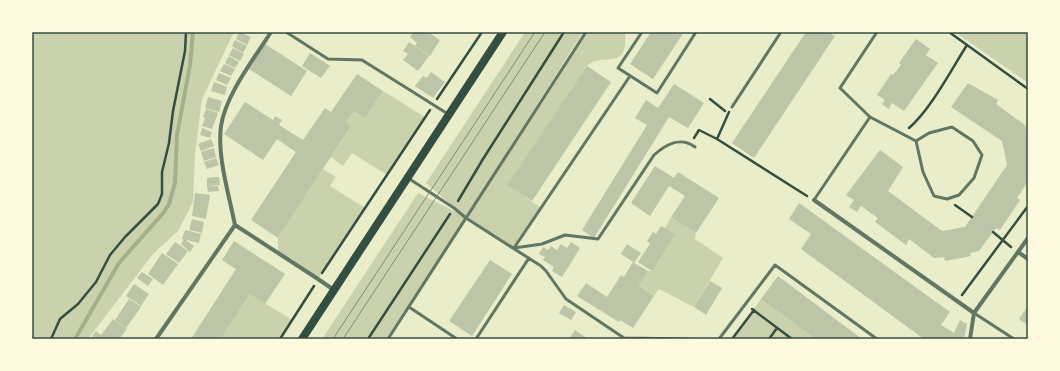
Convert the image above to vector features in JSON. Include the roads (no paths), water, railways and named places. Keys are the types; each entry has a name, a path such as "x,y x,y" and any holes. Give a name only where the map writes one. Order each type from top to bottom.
{"main road":[{"path":"302,339 503,32"}],"street":[{"path":"271,32 241,78 227,106 222,126 220,142 222,159 235,225 334,290"},
{"path":"814,200 974,313"},
{"path":"156,339 235,225"},
{"path":"970,339 974,313 1028,238"},
{"path":"1018,252 1028,259"}],"lane":[{"path":"286,32 328,58 362,60 448,114"},
{"path":"388,339 586,32"},
{"path":"642,32 618,68 657,93 696,32"},
{"path":"732,107 781,32"},
{"path":"877,32 840,88 870,117 916,141"},
{"path":"514,248 630,76"},
{"path":"814,200 870,117"},
{"path":"952,127 973,141 982,155 974,178 959,195 947,199 934,196 923,172 916,141 929,133 952,127"},
{"path":"514,248 542,244 565,235 598,239 654,155 671,142 681,141 691,143 695,147"},
{"path":"407,178 529,258 546,271 566,299 624,338 689,339"},
{"path":"476,339 529,258"},
{"path":"719,339 775,265 877,339"},
{"path":"409,306 457,339"},
{"path":"974,313 1014,339"}],"waterway":[{"path":"75,339 119,263 164,212 169,204 175,183 177,135 190,65 193,32"}],"tram line":[{"path":"333,339 535,32"},
{"path":"343,339 545,32"}]}
